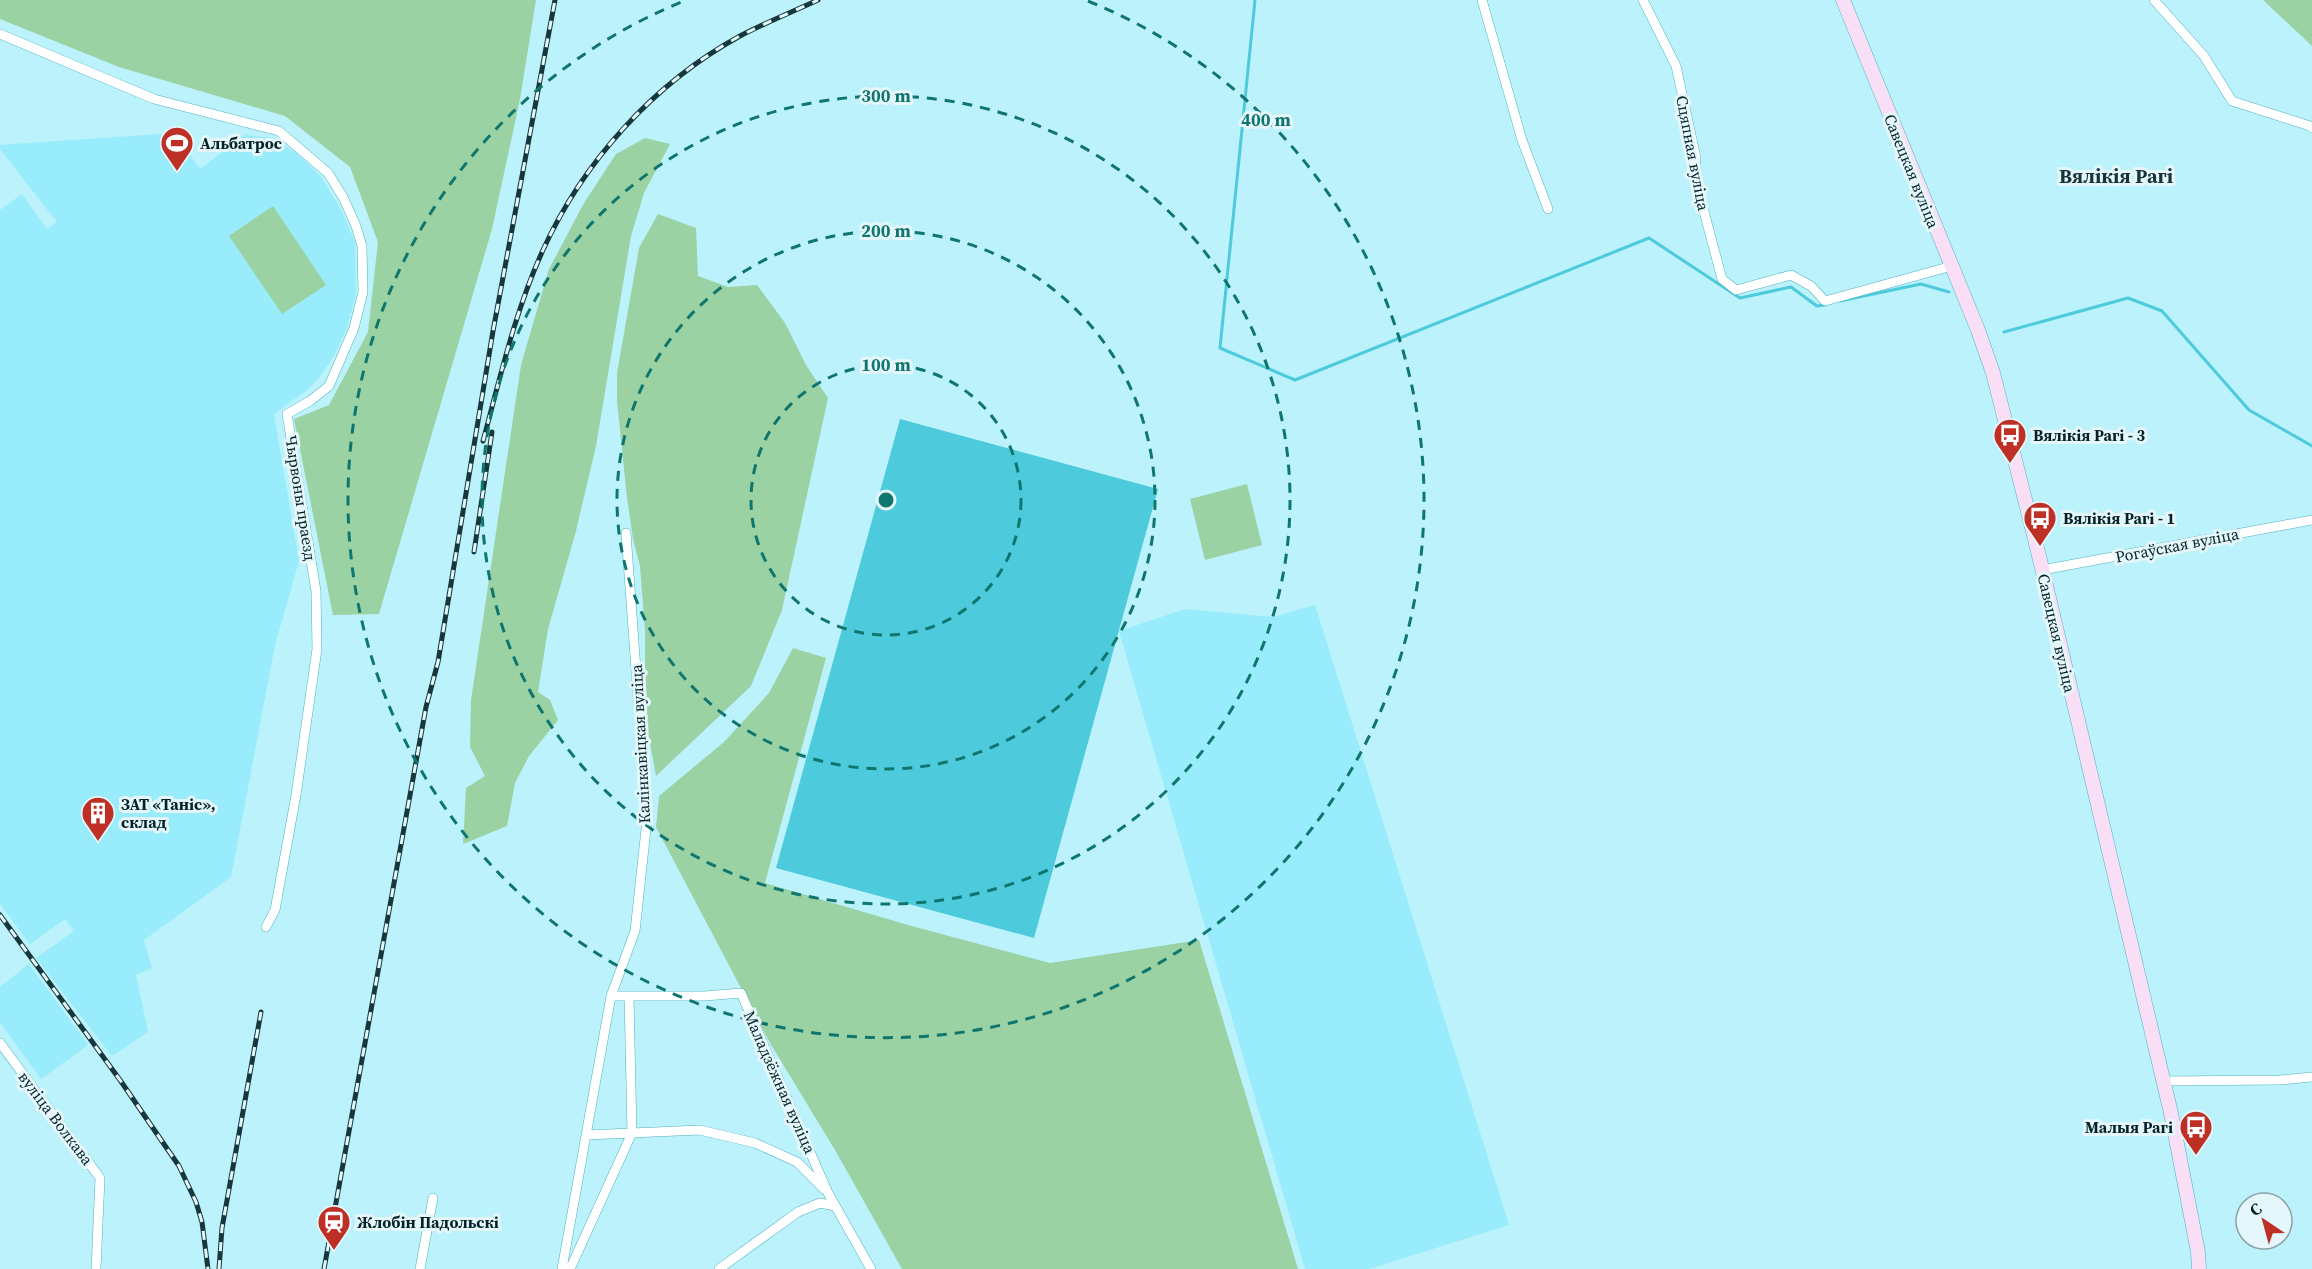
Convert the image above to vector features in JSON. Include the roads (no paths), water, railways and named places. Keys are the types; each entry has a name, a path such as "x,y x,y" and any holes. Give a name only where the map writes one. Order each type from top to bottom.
{"main road":[{"name":"Савецкая вуліца","path":"1843,0 1978,330 1993,373 2164,1081 2198,1252 2199,1269"},
{"path":"2191,1269 2198,1252"}],"street":[{"path":"1482,0 1522,140 1548,209"},
{"name":"Сцяпная вуліца","path":"1643,0 1676,66 1696,158 1694,174 1722,279 1736,290 1791,275 1811,286 1825,300 1952,266"},
{"path":"2154,0 2204,56 2232,101 2312,128"},
{"name":"Чырвоны праезд","path":"0,34 154,99 279,131 328,173 357,226 362,246 364,273 363,292 354,328 329,386 310,401 287,414 316,591 317,649 296,795 275,910 267,927"},
{"name":"Рогаўская вуліца","path":"2042,570 2312,520"},
{"name":"Калінкавіцкая вуліца","path":"562,1269 611,996 635,932 647,820 626,533"},
{"name":"Маладзёжная вуліца","path":"628,996 705,996 741,993 828,1193 871,1269"},
{"path":"570,1269 632,1133 628,996 611,996"},
{"name":"вуліца Волкава","path":"0,1043 100,1178 96,1269"},
{"path":"2164,1081 2280,1080 2312,1077"},
{"path":"586,1135 700,1130 756,1143 797,1162 828,1193"},
{"path":"420,1269 434,1198"},
{"path":"719,1269 798,1212 820,1203 835,1206"}],"waterway":[{"path":"1255,0 1220,348 1295,380 1649,238 1740,298 1791,287 1817,306 1825,305"},
{"path":"1840,301 1921,284 1949,292"},
{"path":"2004,332 2128,298 2162,311 2249,410 2312,446"}],"railway":[{"path":"324,1269 426,707 438,662 493,331 555,0"},
{"path":"483,441 509,345 533,273 559,217 600,156 650,101 708,55 749,31 818,0"},
{"path":"474,552 492,432"},
{"path":"0,915 120,1080 179,1166 196,1202 202,1222 208,1269"},
{"path":"219,1269 222,1228 261,1012"}],"place":[{"name":"Альбатрос","path":"177,172"},
{"name":"Вялікія Рагі - 3","path":"2010,464"},
{"name":"Вялікія Рагі - 1","path":"2040,547"},
{"name":"ЗАТ «Таніс», склад","path":"98,842"},
{"name":"Малыя Рагі","path":"2196,1156"},
{"name":"Жлобін Падольскі","path":"334,1251"}],"district":[{"name":"Вялікія Рагі","path":"2116,176"}]}
